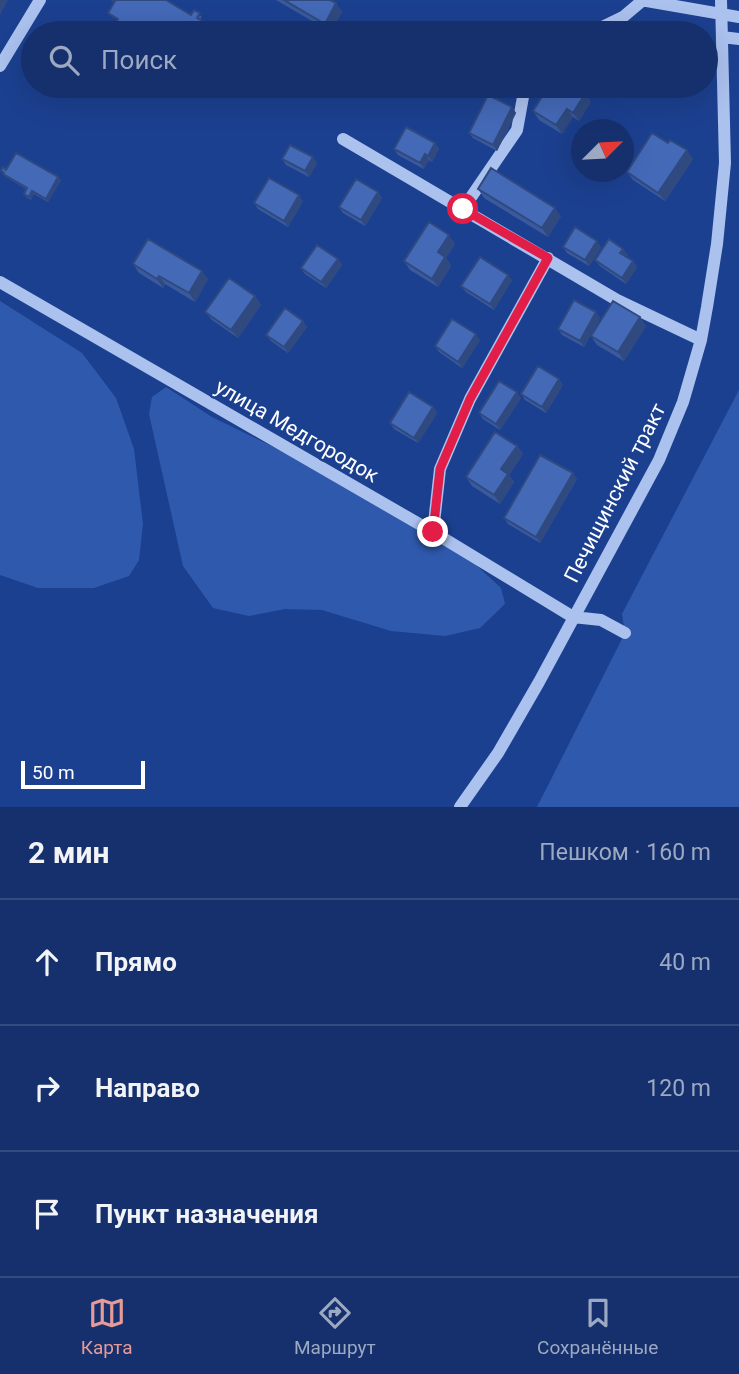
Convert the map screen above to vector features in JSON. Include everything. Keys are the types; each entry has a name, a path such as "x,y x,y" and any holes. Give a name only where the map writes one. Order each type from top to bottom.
{"street":[{"path":"27,21 40,0"},
{"path":"615,21 642,0 739,17"},
{"name":"Печищинский тракт","path":"460,807 540,682 659,460 684,402 701,340 717,244 725,163 721,0"},
{"path":"0,66 21,31"},
{"path":"722,37 739,38"},
{"path":"463,209 517,130 523,98"},
{"path":"343,139 617,300 701,340"},
{"path":"433,532 440,469 470,399 548,258"},
{"name":"улица Медгородок","path":"0,282 433,532 573,617"},
{"path":"573,617 601,620 625,633"}],"shaded area":[{"path":"0,301 82,353 116,398 134,449 143,524 139,560 129,576 94,588 38,588 0,575"},
{"path":"166,387 212,417 321,470 475,564 501,588 505,604 480,628 445,636 391,631 322,610 285,609 249,616 213,608 183,566 149,414 152,397"},
{"path":"739,390 739,807 537,807 625,633 622,614"}],"building":[{"path":"113,0 166,0 191,15 194,10 200,13 197,18 202,21 117,21 108,13 115,1"},
{"path":"284,0 330,0 336,3 327,21 320,21"},
{"path":"486,98 494,98 512,107 493,145 469,133"},
{"path":"541,98 582,98 573,113 567,109 556,125 533,111"},
{"path":"406,127 435,143 428,156 425,154 420,163 394,149"},
{"path":"652,133 687,150 658,193 634,177 634,161"},
{"path":"290,145 313,157 305,171 282,159"},
{"path":"16,153 58,177 46,199 32,191 29,197 24,194 27,188 3,174 1,170 3,167 6,170"},
{"path":"491,168 555,208 542,228 478,189"},
{"path":"269,178 299,195 284,221 254,203"},
{"path":"356,179 378,192 361,220 339,207"},
{"path":"429,222 449,235 438,252 445,257 432,279 404,261"},
{"path":"575,227 597,241 585,260 563,247"},
{"path":"148,239 202,271 189,293 159,276 157,279 133,264"},
{"path":"609,239 623,249 620,253 633,261 622,278 595,260"},
{"path":"317,245 338,259 321,282 301,268"},
{"path":"480,257 508,275 490,304 461,286"},
{"path":"229,278 255,296 231,330 205,312"},
{"path":"574,300 596,312 580,341 558,329"},
{"path":"613,301 640,317 618,352 591,336"},
{"path":"285,308 303,321 284,347 266,335"},
{"path":"452,319 476,334 458,362 435,346"},
{"path":"538,366 559,379 542,407 521,394"},
{"path":"499,381 517,392 496,424 479,413"},
{"path":"409,392 433,407 414,438 390,423"},
{"path":"495,432 517,446 501,469 508,474 494,495 466,477"},
{"path":"540,455 573,473 536,537 504,518"}],"route":[{"path":"433,532 440,469 470,399 548,258 463,209"}]}
